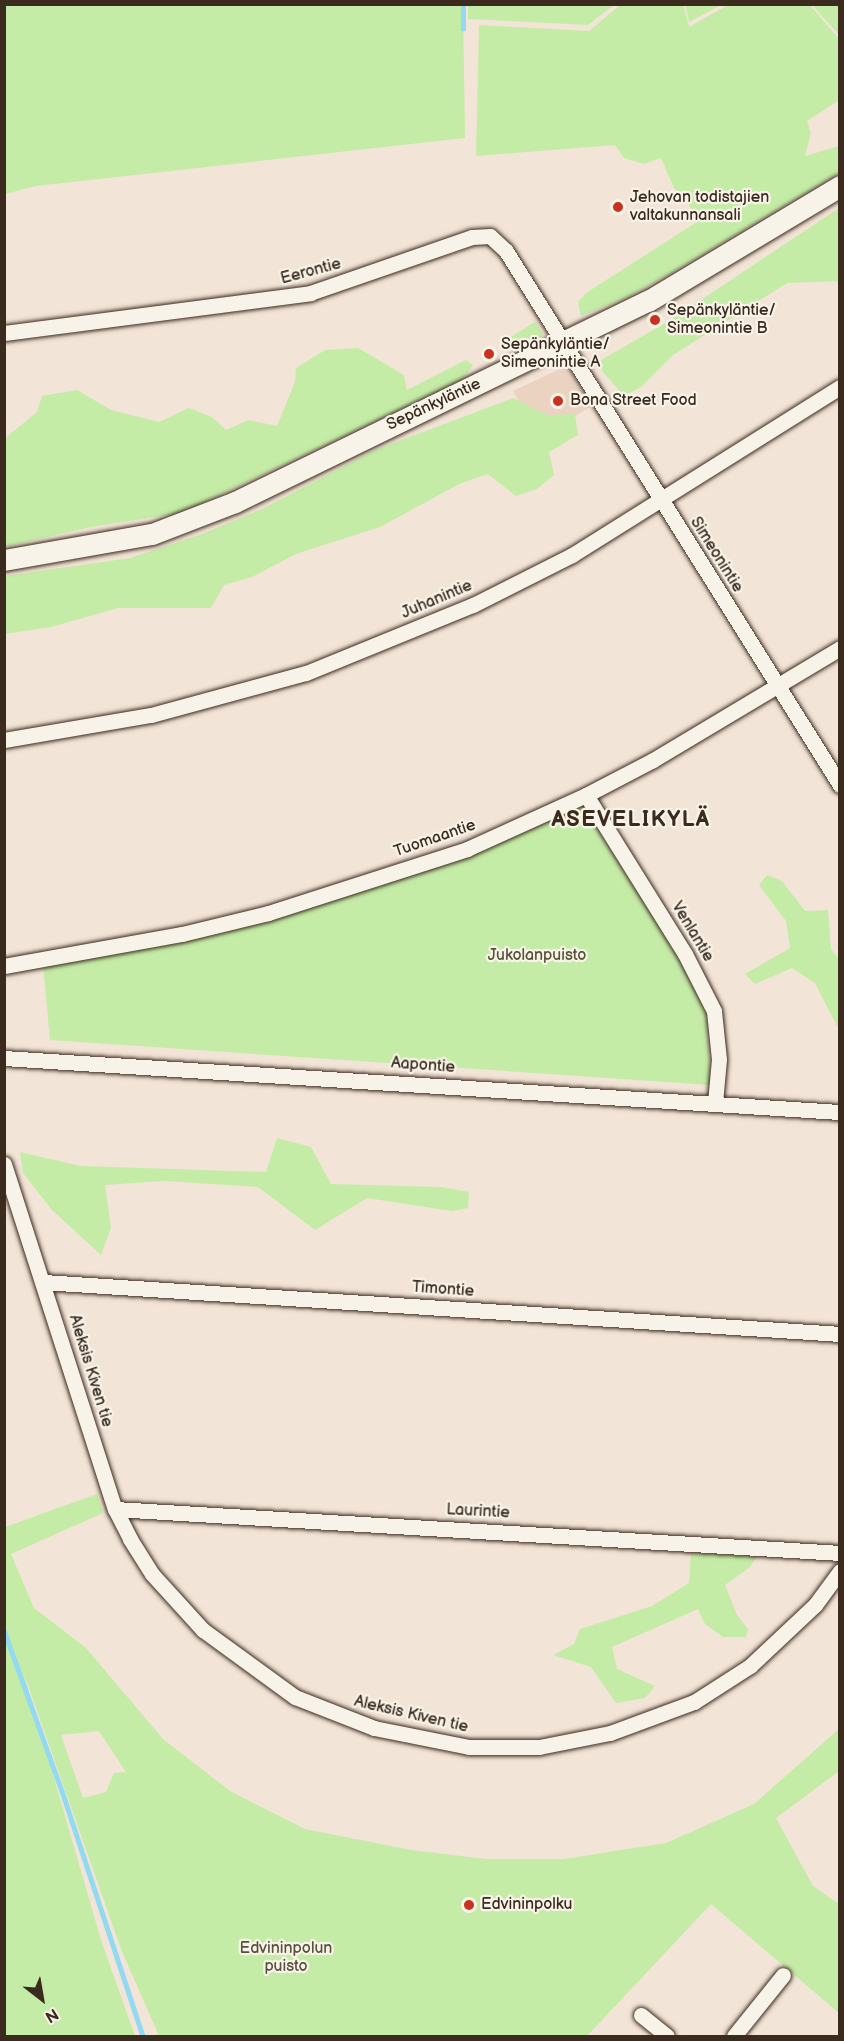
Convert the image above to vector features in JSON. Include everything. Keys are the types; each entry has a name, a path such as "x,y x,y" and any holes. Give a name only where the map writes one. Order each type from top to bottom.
{"main road":[{"name":"Sepänkyläntie","path":"4,560 152,534 201,517 648,301 840,186"}],"street":[{"name":"Eerontie","path":"4,333 310,294 472,237 490,236 506,251 563,344"},
{"name":"Simeonintie","path":"563,344 840,785"},
{"name":"Juhanintie","path":"4,740 154,715 306,672 473,605 572,555 840,387"},
{"name":"Tuomaantie","path":"4,966 148,941 268,913 467,849 586,795 778,687 840,648"},
{"name":"Venlantie","path":"586,795 685,954 714,1011 719,1059 715,1103"},
{"name":"Aapontie","path":"4,1058 840,1112"},
{"name":"Aleksis Kiven tie","path":"4,1164 115,1509 158,1581 178,1606 231,1654 295,1696 336,1715 374,1728 469,1748 539,1747 580,1740 645,1723 694,1702 750,1666 814,1605 840,1571"},
{"name":"Timontie","path":"43,1282 840,1334"},
{"name":"Laurintie","path":"115,1509 840,1553"},
{"path":"734,2037 783,1975"},
{"path":"641,2015 667,2037"}],"shaded area":[{"path":"560,369 568,369 594,405 540,436 513,391"}],"green space":[{"path":"5,4 463,5 465,138 36,186 5,194"},
{"path":"468,4 614,5 588,25 468,19"},
{"path":"683,4 689,27 728,5 809,4 839,39 839,100 807,121 811,133 805,156 839,146 839,173 675,271 626,298 581,316 578,302 586,293 697,222 689,205 674,188 661,158 644,164 624,158 615,145 476,156 479,25 589,31 620,5"},
{"path":"685,4 721,4 721,5 689,22"},
{"path":"812,5 839,5 839,35"},
{"path":"839,208 839,281 787,283 673,355 641,387 624,396 602,371 601,360 674,318"},
{"path":"535,322 543,334 538,340 506,347 506,340"},
{"path":"358,348 404,375 407,390 466,360 473,365 462,380 181,513 90,527 5,547 4,439 37,412 42,396 77,390 111,410 159,422 189,408 212,417 226,430 248,420 277,426 295,382 296,368 325,350"},
{"path":"513,398 547,415 575,414 578,435 549,452 554,475 537,489 516,496 488,474 459,484 380,527 296,554 252,577 224,585 211,608 118,608 51,627 5,634 5,576 130,558 202,534 262,509 375,450"},
{"name":"Jukolanpuisto","path":"581,804 678,954 706,1013 711,1085 50,1040 43,965 270,919 468,857"},
{"path":"767,875 782,881 805,911 828,910 831,949 839,959 839,1030 815,983 792,968 755,984 745,974 790,948 786,921 759,885"},
{"path":"277,1138 311,1147 331,1184 441,1187 469,1192 468,1208 452,1211 367,1198 315,1230 258,1187 164,1181 105,1185 111,1228 101,1255 52,1210 23,1173 20,1152 80,1166 266,1172"},
{"name":"Edvininpolun puisto","path":"97,1494 103,1513 11,1554 34,1608 86,1648 163,1739 230,1791 305,1829 411,1850 486,1859 564,1859 666,1843 754,1804 839,1729 839,1771 776,1818 813,1886 839,1904 839,2013 711,1904 587,2036 159,2036 121,1949 23,1671 101,1940 135,2036 5,2036 5,1527","holes":["99,1731 126,1772 114,1773 106,1792 83,1798 61,1735"]},
{"path":"691,1553 757,1556 749,1568 725,1585 737,1615 748,1629 746,1637 723,1637 705,1624 698,1609 612,1647 617,1669 655,1686 645,1698 616,1703 591,1667 553,1655 574,1644 580,1629 652,1606 689,1583"}],"waterway":[{"path":"463,4 463,29"},
{"path":"4,1630 62,1791 143,2036"}],"place":[{"name":"Jehovan todistajien valtakunnansali","path":"618,207"},
{"name":"Sepänkyläntie/ Simeonintie B","path":"655,320"},
{"name":"Sepänkyläntie/ Simeonintie A","path":"489,354"},
{"name":"Bona Street Food","path":"558,401"},
{"name":"Edvininpolku","path":"469,1905"}],"district":[{"name":"ASEVELIKYLÄ","path":"631,820"}]}
